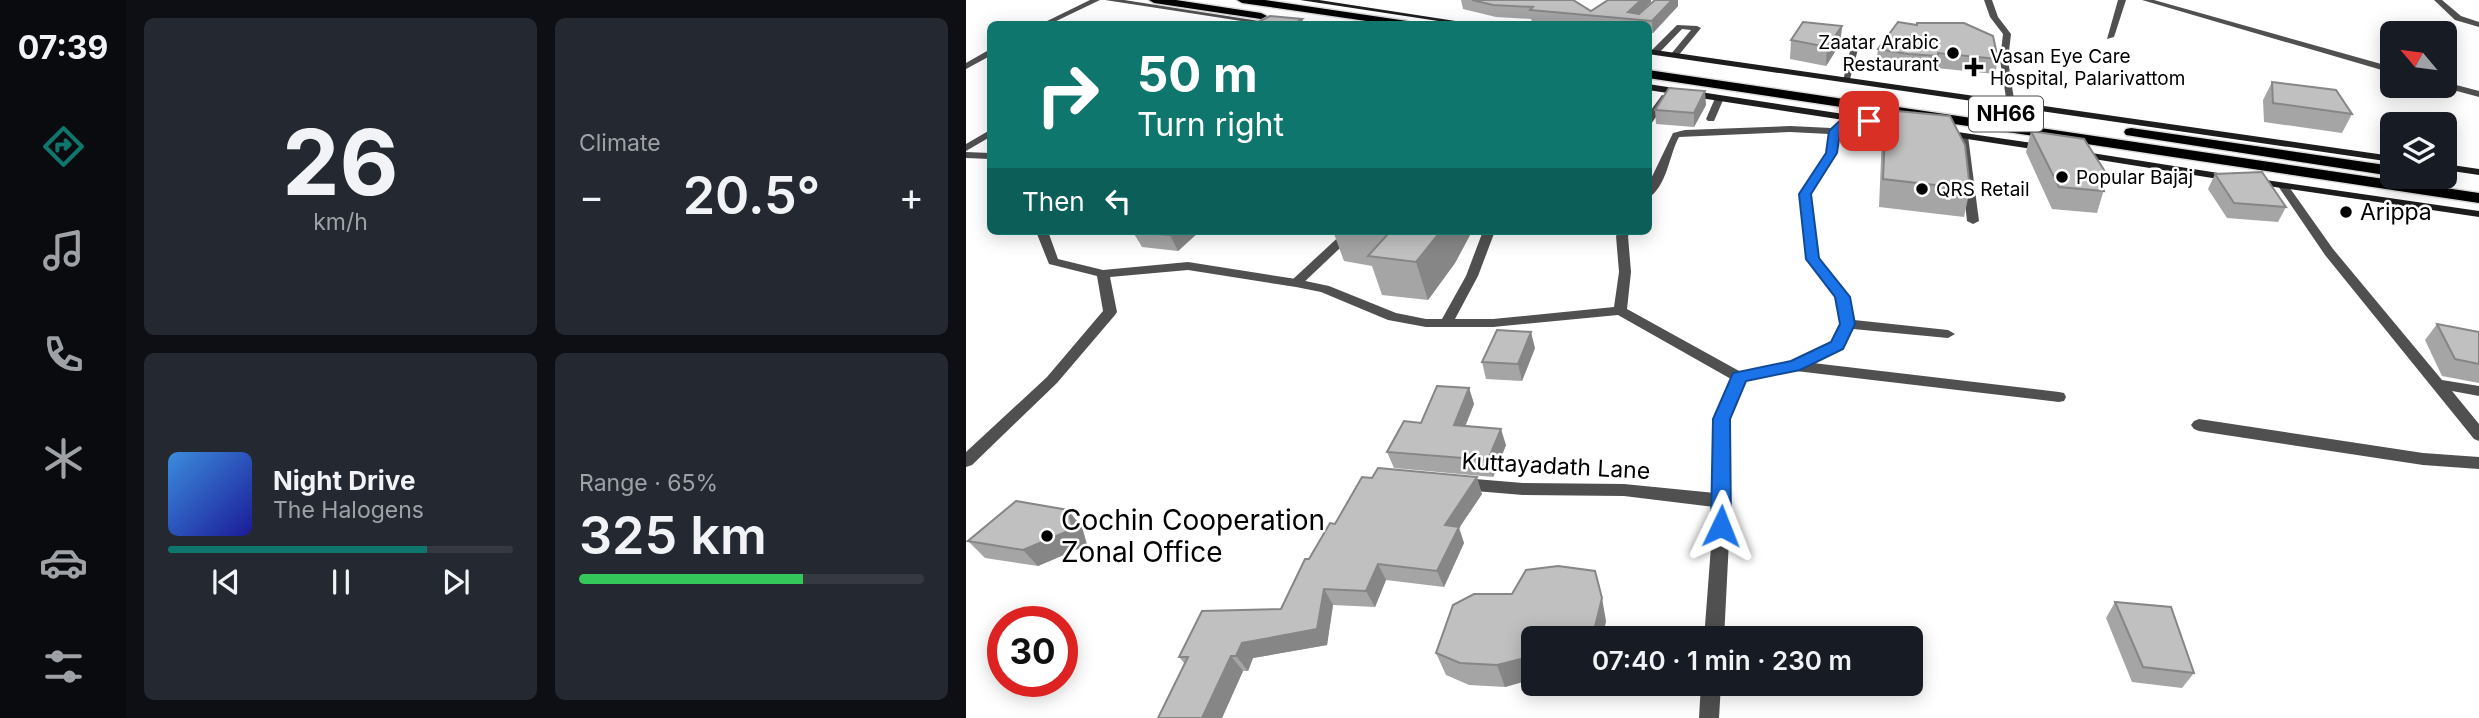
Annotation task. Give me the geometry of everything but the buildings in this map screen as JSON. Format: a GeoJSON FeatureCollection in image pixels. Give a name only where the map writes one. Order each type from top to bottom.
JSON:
{"type":"FeatureCollection","features":[{"type":"Feature","properties":{"kind":"highway"},"geometry":{"type":"LineString","coordinates":[[1154,0],[1291,20]]}},
{"type":"Feature","properties":{"kind":"highway"},"geometry":{"type":"LineString","coordinates":[[1250,0],[1387,21]]}},
{"type":"Feature","properties":{"kind":"highway","name":"NH66"},"geometry":{"type":"LineString","coordinates":[[1652,55],[2360,160],[2380,167]]}},
{"type":"Feature","properties":{"kind":"highway","name":"NH66"},"geometry":{"type":"LineString","coordinates":[[1652,75],[1705,89],[2479,198]]}},
{"type":"Feature","properties":{"kind":"highway"},"geometry":{"type":"LineString","coordinates":[[2457,182],[2479,185]]}},
{"type":"Feature","properties":{"kind":"street"},"geometry":{"type":"LineString","coordinates":[[1051,21],[1096,0]]}},
{"type":"Feature","properties":{"kind":"street"},"geometry":{"type":"LineString","coordinates":[[1109,0],[1253,21]]}},
{"type":"Feature","properties":{"kind":"street"},"geometry":{"type":"LineString","coordinates":[[1304,0],[1450,21]]}},
{"type":"Feature","properties":{"kind":"street"},"geometry":{"type":"LineString","coordinates":[[1988,0],[1994,17],[2007,34],[2004,60],[2012,104]]}},
{"type":"Feature","properties":{"kind":"street"},"geometry":{"type":"LineString","coordinates":[[2110,37],[2122,0]]}},
{"type":"Feature","properties":{"kind":"street"},"geometry":{"type":"LineString","coordinates":[[2146,0],[2380,67]]}},
{"type":"Feature","properties":{"kind":"street"},"geometry":{"type":"LineString","coordinates":[[2438,0],[2458,18],[2479,25]]}},
{"type":"Feature","properties":{"kind":"street"},"geometry":{"type":"LineString","coordinates":[[1652,54],[1679,27],[1697,28],[1675,54]]}},
{"type":"Feature","properties":{"kind":"street"},"geometry":{"type":"LineString","coordinates":[[1846,79],[1857,38]]}},
{"type":"Feature","properties":{"kind":"street"},"geometry":{"type":"LineString","coordinates":[[1652,55],[1675,54],[2012,104],[2360,160],[2380,159]]}},
{"type":"Feature","properties":{"kind":"street"},"geometry":{"type":"LineString","coordinates":[[966,66],[987,55]]}},
{"type":"Feature","properties":{"kind":"street"},"geometry":{"type":"LineString","coordinates":[[1652,88],[1705,89],[1719,98],[1910,127]]}},
{"type":"Feature","properties":{"kind":"street"},"geometry":{"type":"LineString","coordinates":[[2457,88],[2479,94]]}},
{"type":"Feature","properties":{"kind":"street"},"geometry":{"type":"LineString","coordinates":[[1652,116],[1669,90]]}},
{"type":"Feature","properties":{"kind":"street"},"geometry":{"type":"LineString","coordinates":[[1711,119],[1719,98]]}},
{"type":"Feature","properties":{"kind":"street"},"geometry":{"type":"LineString","coordinates":[[1043,235],[1053,261],[1103,274],[1188,266],[1325,289],[1393,317],[1426,323],[1493,323],[1620,311],[1739,377],[1795,366],[1838,345],[1848,324],[1842,297],[1812,259],[1805,194],[1831,153],[1835,131],[1847,117]]}},
{"type":"Feature","properties":{"kind":"street"},"geometry":{"type":"LineString","coordinates":[[1652,188],[1676,135],[1790,129],[1835,131]]}},
{"type":"Feature","properties":{"kind":"street"},"geometry":{"type":"LineString","coordinates":[[1935,131],[2057,150]]}},
{"type":"Feature","properties":{"kind":"street"},"geometry":{"type":"LineString","coordinates":[[966,148],[987,135]]}},
{"type":"Feature","properties":{"kind":"street"},"geometry":{"type":"LineString","coordinates":[[1964,136],[1973,221]]}},
{"type":"Feature","properties":{"kind":"street"},"geometry":{"type":"LineString","coordinates":[[2070,152],[2479,214]]}},
{"type":"Feature","properties":{"kind":"street"},"geometry":{"type":"LineString","coordinates":[[966,155],[987,156]]}},
{"type":"Feature","properties":{"kind":"street"},"geometry":{"type":"LineString","coordinates":[[2457,169],[2479,172]]}},
{"type":"Feature","properties":{"kind":"street"},"geometry":{"type":"LineString","coordinates":[[2352,180],[2372,199]]}},
{"type":"Feature","properties":{"kind":"street"},"geometry":{"type":"LineString","coordinates":[[2283,186],[2329,251],[2479,435]]}},
{"type":"Feature","properties":{"kind":"street"},"geometry":{"type":"LineString","coordinates":[[1296,283],[1348,235]]}},
{"type":"Feature","properties":{"kind":"street"},"geometry":{"type":"LineString","coordinates":[[1447,321],[1472,276],[1487,235]]}},
{"type":"Feature","properties":{"kind":"street"},"geometry":{"type":"LineString","coordinates":[[1620,311],[1625,272],[1623,235]]}},
{"type":"Feature","properties":{"kind":"street"},"geometry":{"type":"LineString","coordinates":[[966,461],[1052,380],[1110,312],[1103,274]]}},
{"type":"Feature","properties":{"kind":"street"},"geometry":{"type":"LineString","coordinates":[[1848,324],[1948,334]]}},
{"type":"Feature","properties":{"kind":"street"},"geometry":{"type":"LineString","coordinates":[[1795,366],[2059,397]]}},
{"type":"Feature","properties":{"kind":"street"},"geometry":{"type":"LineString","coordinates":[[1715,626],[1723,501],[1721,419],[1739,377]]}},
{"type":"Feature","properties":{"kind":"street"},"geometry":{"type":"LineString","coordinates":[[2437,384],[2479,391]]}},
{"type":"Feature","properties":{"kind":"street"},"geometry":{"type":"LineString","coordinates":[[2199,425],[2423,459],[2479,463]]}},
{"type":"Feature","properties":{"kind":"street","name":"Kuttayadath Lane"},"geometry":{"type":"LineString","coordinates":[[1444,482],[1523,489],[1624,490],[1723,501]]}},
{"type":"Feature","properties":{"kind":"street"},"geometry":{"type":"LineString","coordinates":[[1709,718],[1710,696]]}},
{"type":"Feature","properties":{"kind":"place","name":"Zaatar Arabic Restaurant"},"geometry":{"type":"Point","coordinates":[1953,53]}},
{"type":"Feature","properties":{"kind":"place","name":"Vasan Eye Care Hospital, Palarivattom"},"geometry":{"type":"Point","coordinates":[1974,67]}},
{"type":"Feature","properties":{"kind":"place","name":"Popular Bajaj"},"geometry":{"type":"Point","coordinates":[2062,177]}},
{"type":"Feature","properties":{"kind":"place","name":"QRS Retail"},"geometry":{"type":"Point","coordinates":[1922,189]}},
{"type":"Feature","properties":{"kind":"place","name":"Arippa"},"geometry":{"type":"Point","coordinates":[2346,212]}},
{"type":"Feature","properties":{"kind":"place","name":"Cochin Cooperation Zonal Office"},"geometry":{"type":"Point","coordinates":[1047,536]}},
{"type":"Feature","properties":{"kind":"route"},"geometry":{"type":"LineString","coordinates":[[1721,526],[1721,419],[1739,377],[1795,366],[1838,345],[1848,324],[1842,297],[1812,259],[1805,194],[1831,153],[1835,131],[1847,117],[1869,121]]}}]}
